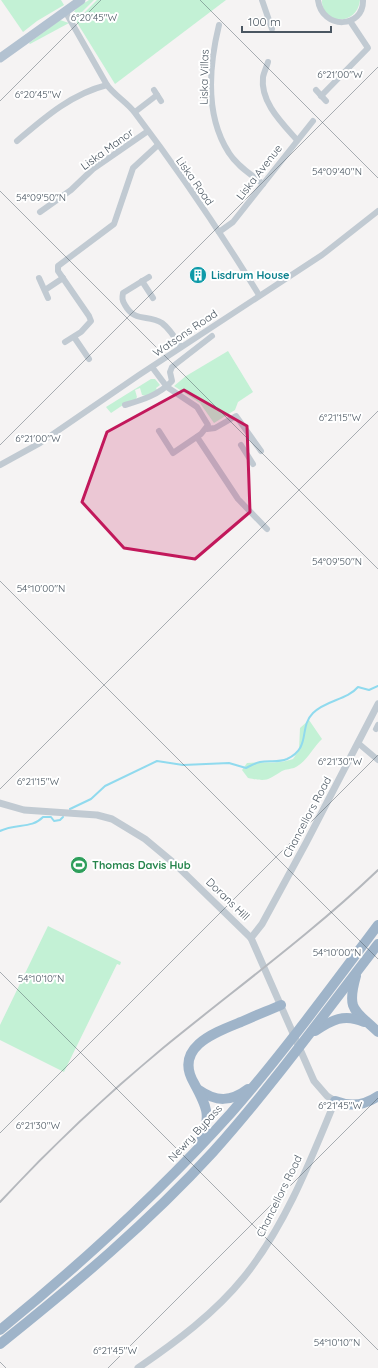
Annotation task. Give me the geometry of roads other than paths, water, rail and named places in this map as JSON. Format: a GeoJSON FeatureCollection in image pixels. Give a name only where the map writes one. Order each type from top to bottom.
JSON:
{"type":"FeatureCollection","features":[{"type":"Feature","properties":{"kind":"highway","name":"Newry Bypass"},"geometry":{"type":"LineString","coordinates":[[0,1330],[79,1264],[130,1217],[196,1150],[257,1081],[300,1029],[378,925]]}},
{"type":"Feature","properties":{"kind":"highway"},"geometry":{"type":"LineString","coordinates":[[0,1344],[116,1248],[212,1153],[256,1103],[378,944]]}},
{"type":"Feature","properties":{"kind":"highway"},"geometry":{"type":"LineString","coordinates":[[358,970],[352,989],[352,1002],[358,1015],[378,1032]]}},
{"type":"Feature","properties":{"kind":"highway"},"geometry":{"type":"LineString","coordinates":[[196,1150],[206,1127],[208,1113],[190,1074],[189,1060],[195,1047],[210,1035],[281,1005]]}},
{"type":"Feature","properties":{"kind":"highway"},"geometry":{"type":"LineString","coordinates":[[307,1037],[336,1018],[355,1018],[366,1023]]}},
{"type":"Feature","properties":{"kind":"highway"},"geometry":{"type":"LineString","coordinates":[[197,1088],[213,1098],[222,1100],[236,1096],[257,1081]]}},
{"type":"Feature","properties":{"kind":"highway"},"geometry":{"type":"LineString","coordinates":[[335,1102],[342,1104],[361,1104],[378,1096]]}},
{"type":"Feature","properties":{"kind":"main road"},"geometry":{"type":"LineString","coordinates":[[0,58],[81,0]]}},
{"type":"Feature","properties":{"kind":"street"},"geometry":{"type":"LineString","coordinates":[[262,0],[272,29]]}},
{"type":"Feature","properties":{"kind":"street"},"geometry":{"type":"LineString","coordinates":[[318,0],[320,10],[325,17],[334,22],[350,21],[358,15],[362,8],[363,0]]}},
{"type":"Feature","properties":{"kind":"street","name":"Liska Road"},"geometry":{"type":"LineString","coordinates":[[65,11],[111,92],[135,112],[218,232],[259,295]]}},
{"type":"Feature","properties":{"kind":"street"},"geometry":{"type":"LineString","coordinates":[[321,96],[368,48],[350,21]]}},
{"type":"Feature","properties":{"kind":"street","name":"Liska Villas"},"geometry":{"type":"LineString","coordinates":[[219,25],[213,55],[214,114],[221,138],[229,154],[235,161],[263,184]]}},
{"type":"Feature","properties":{"kind":"street"},"geometry":{"type":"LineString","coordinates":[[268,62],[263,78],[266,97],[271,108],[297,140]]}},
{"type":"Feature","properties":{"kind":"street"},"geometry":{"type":"LineString","coordinates":[[17,141],[51,112],[81,94],[107,85]]}},
{"type":"Feature","properties":{"kind":"street"},"geometry":{"type":"LineString","coordinates":[[316,90],[326,101]]}},
{"type":"Feature","properties":{"kind":"street"},"geometry":{"type":"LineString","coordinates":[[135,112],[157,95]]}},
{"type":"Feature","properties":{"kind":"street","name":"Liska Avenue"},"geometry":{"type":"LineString","coordinates":[[218,232],[233,222],[297,140],[313,122]]}},
{"type":"Feature","properties":{"kind":"street","name":"Liska Manor"},"geometry":{"type":"LineString","coordinates":[[40,212],[71,190],[93,169],[148,131]]}},
{"type":"Feature","properties":{"kind":"street"},"geometry":{"type":"LineString","coordinates":[[65,342],[81,332],[91,321],[90,316],[58,272],[58,266],[114,224],[133,168],[158,145]]}},
{"type":"Feature","properties":{"kind":"street","name":"Watsons Road"},"geometry":{"type":"LineString","coordinates":[[0,465],[40,443],[259,295],[322,255],[378,211]]}},
{"type":"Feature","properties":{"kind":"street"},"geometry":{"type":"LineString","coordinates":[[149,277],[124,293],[122,300],[127,309],[136,317],[160,322],[170,331],[181,347]]}},
{"type":"Feature","properties":{"kind":"street"},"geometry":{"type":"LineString","coordinates":[[39,278],[48,298]]}},
{"type":"Feature","properties":{"kind":"street"},"geometry":{"type":"LineString","coordinates":[[45,290],[63,278]]}},
{"type":"Feature","properties":{"kind":"street"},"geometry":{"type":"LineString","coordinates":[[142,281],[153,298]]}},
{"type":"Feature","properties":{"kind":"street"},"geometry":{"type":"LineString","coordinates":[[124,405],[145,399],[167,387],[172,381],[170,372],[172,367],[212,336]]}},
{"type":"Feature","properties":{"kind":"street"},"geometry":{"type":"LineString","coordinates":[[74,337],[89,359]]}},
{"type":"Feature","properties":{"kind":"street"},"geometry":{"type":"LineString","coordinates":[[152,367],[167,387],[197,407],[207,422],[207,429]]}},
{"type":"Feature","properties":{"kind":"street"},"geometry":{"type":"LineString","coordinates":[[168,457],[207,429],[215,428],[236,416],[259,449],[247,454]]}},
{"type":"Feature","properties":{"kind":"street"},"geometry":{"type":"LineString","coordinates":[[159,431],[173,453]]}},
{"type":"Feature","properties":{"kind":"street"},"geometry":{"type":"LineString","coordinates":[[197,437],[238,499],[267,529]]}},
{"type":"Feature","properties":{"kind":"street"},"geometry":{"type":"LineString","coordinates":[[241,445],[253,464]]}},
{"type":"Feature","properties":{"kind":"street","name":"Chancellors Road"},"geometry":{"type":"LineString","coordinates":[[252,938],[262,924],[377,708]]}},
{"type":"Feature","properties":{"kind":"street"},"geometry":{"type":"LineString","coordinates":[[358,743],[378,760]]}},
{"type":"Feature","properties":{"kind":"street","name":"Dorans Hill"},"geometry":{"type":"LineString","coordinates":[[0,803],[24,810],[97,815],[112,819],[145,839],[175,864],[252,938],[314,1081],[324,1093],[335,1102]]}},
{"type":"Feature","properties":{"kind":"street","name":"Chancellors Road"},"geometry":{"type":"LineString","coordinates":[[138,1368],[206,1315],[243,1278],[257,1260],[284,1214],[335,1102]]}},
{"type":"Feature","properties":{"kind":"waterway"},"geometry":{"type":"LineString","coordinates":[[70,809],[91,799],[105,786],[157,761],[183,765],[229,763],[246,768],[260,762],[280,761],[287,759],[300,749],[306,725],[313,713],[324,705],[348,695],[358,687],[369,690],[378,686]]}},
{"type":"Feature","properties":{"kind":"waterway"},"geometry":{"type":"LineString","coordinates":[[0,831],[12,827],[29,825],[39,821],[43,817],[51,817],[54,821],[60,820],[63,817]]}},
{"type":"Feature","properties":{"kind":"railway"},"geometry":{"type":"LineString","coordinates":[[0,1202],[39,1161],[120,1085],[163,1048],[300,939],[378,870]]}},
{"type":"Feature","properties":{"kind":"place","name":"Lisdrum House"},"geometry":{"type":"Point","coordinates":[198,275]}},
{"type":"Feature","properties":{"kind":"place","name":"Thomas Davis Hub"},"geometry":{"type":"Point","coordinates":[79,865]}}]}
